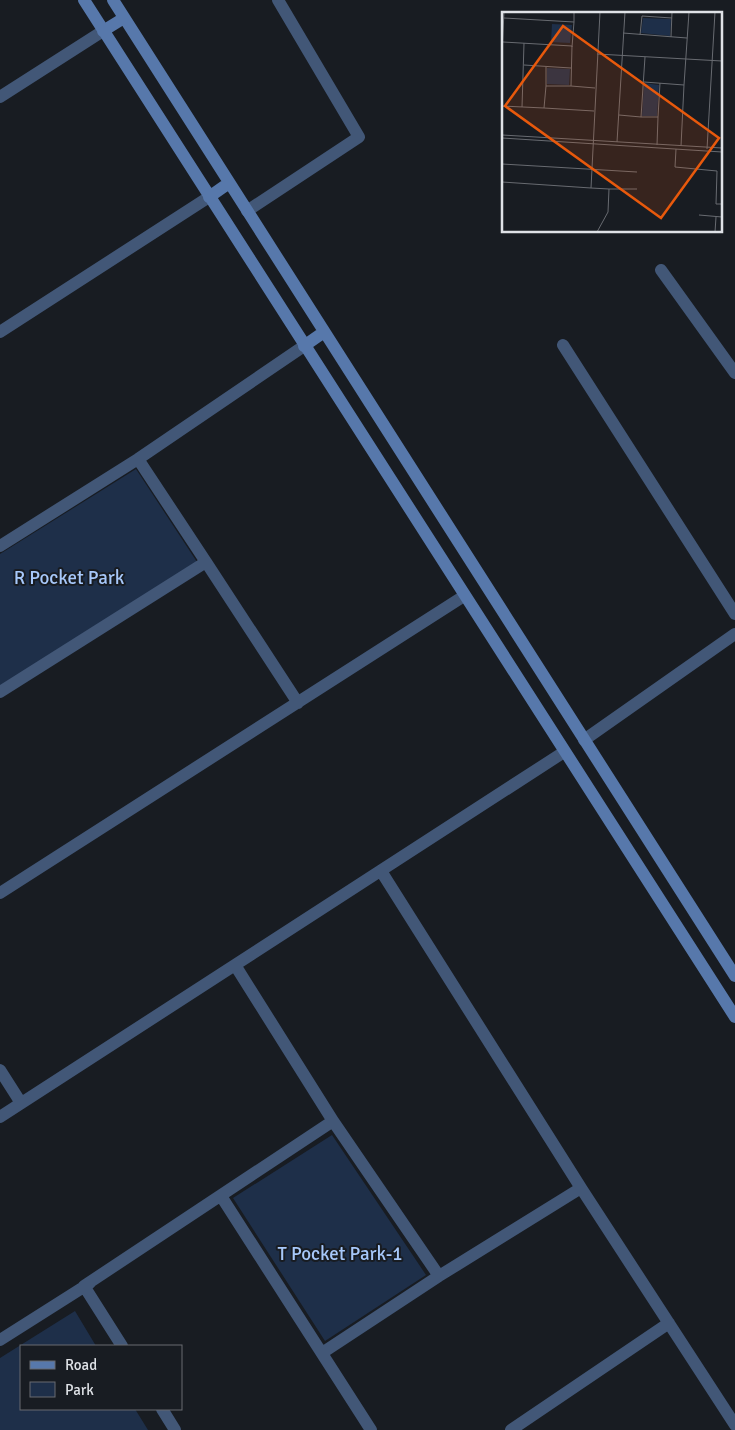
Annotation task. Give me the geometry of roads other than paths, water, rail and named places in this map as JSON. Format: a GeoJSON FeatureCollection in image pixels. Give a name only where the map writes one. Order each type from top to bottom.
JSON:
{"type":"FeatureCollection","features":[{"type":"Feature","properties":{"kind":"street"},"geometry":{"type":"LineString","coordinates":[[84,0],[735,1017]]}},
{"type":"Feature","properties":{"kind":"street"},"geometry":{"type":"LineString","coordinates":[[113,0],[735,976]]}},
{"type":"Feature","properties":{"kind":"street"},"geometry":{"type":"LineString","coordinates":[[247,211],[359,137],[278,0]]}},
{"type":"Feature","properties":{"kind":"street"},"geometry":{"type":"LineString","coordinates":[[0,97],[124,18]]}},
{"type":"Feature","properties":{"kind":"street"},"geometry":{"type":"LineString","coordinates":[[0,332],[209,197],[229,182]]}},
{"type":"Feature","properties":{"kind":"street"},"geometry":{"type":"LineString","coordinates":[[660,270],[735,373]]}},
{"type":"Feature","properties":{"kind":"street"},"geometry":{"type":"LineString","coordinates":[[0,546],[138,459],[324,332]]}},
{"type":"Feature","properties":{"kind":"street"},"geometry":{"type":"LineString","coordinates":[[562,345],[735,614]]}},
{"type":"Feature","properties":{"kind":"street"},"geometry":{"type":"LineString","coordinates":[[138,459],[298,703]]}},
{"type":"Feature","properties":{"kind":"street"},"geometry":{"type":"LineString","coordinates":[[0,692],[206,562]]}},
{"type":"Feature","properties":{"kind":"street"},"geometry":{"type":"LineString","coordinates":[[0,893],[484,584]]}},
{"type":"Feature","properties":{"kind":"street"},"geometry":{"type":"LineString","coordinates":[[0,1117],[584,740],[735,634]]}},
{"type":"Feature","properties":{"kind":"street"},"geometry":{"type":"LineString","coordinates":[[381,871],[581,1188],[735,1425]]}},
{"type":"Feature","properties":{"kind":"street"},"geometry":{"type":"LineString","coordinates":[[235,965],[333,1121],[439,1276]]}},
{"type":"Feature","properties":{"kind":"street"},"geometry":{"type":"LineString","coordinates":[[0,1070],[21,1104]]}},
{"type":"Feature","properties":{"kind":"street"},"geometry":{"type":"LineString","coordinates":[[0,1340],[90,1283],[333,1121]]}},
{"type":"Feature","properties":{"kind":"street"},"geometry":{"type":"LineString","coordinates":[[322,1353],[439,1276],[581,1188]]}},
{"type":"Feature","properties":{"kind":"street"},"geometry":{"type":"LineString","coordinates":[[221,1196],[371,1430]]}},
{"type":"Feature","properties":{"kind":"street"},"geometry":{"type":"LineString","coordinates":[[90,1283],[84,1286],[121,1345]]}},
{"type":"Feature","properties":{"kind":"street"},"geometry":{"type":"LineString","coordinates":[[511,1430],[669,1323]]}},
{"type":"Feature","properties":{"kind":"street"},"geometry":{"type":"LineString","coordinates":[[163,1410],[175,1430]]}},
{"type":"Feature","properties":{"kind":"park label","name":"R Pocket Park"},"geometry":{"type":"Point","coordinates":[69,577]}},
{"type":"Feature","properties":{"kind":"park label","name":"T Pocket Park-1"},"geometry":{"type":"Point","coordinates":[340,1253]}}]}
